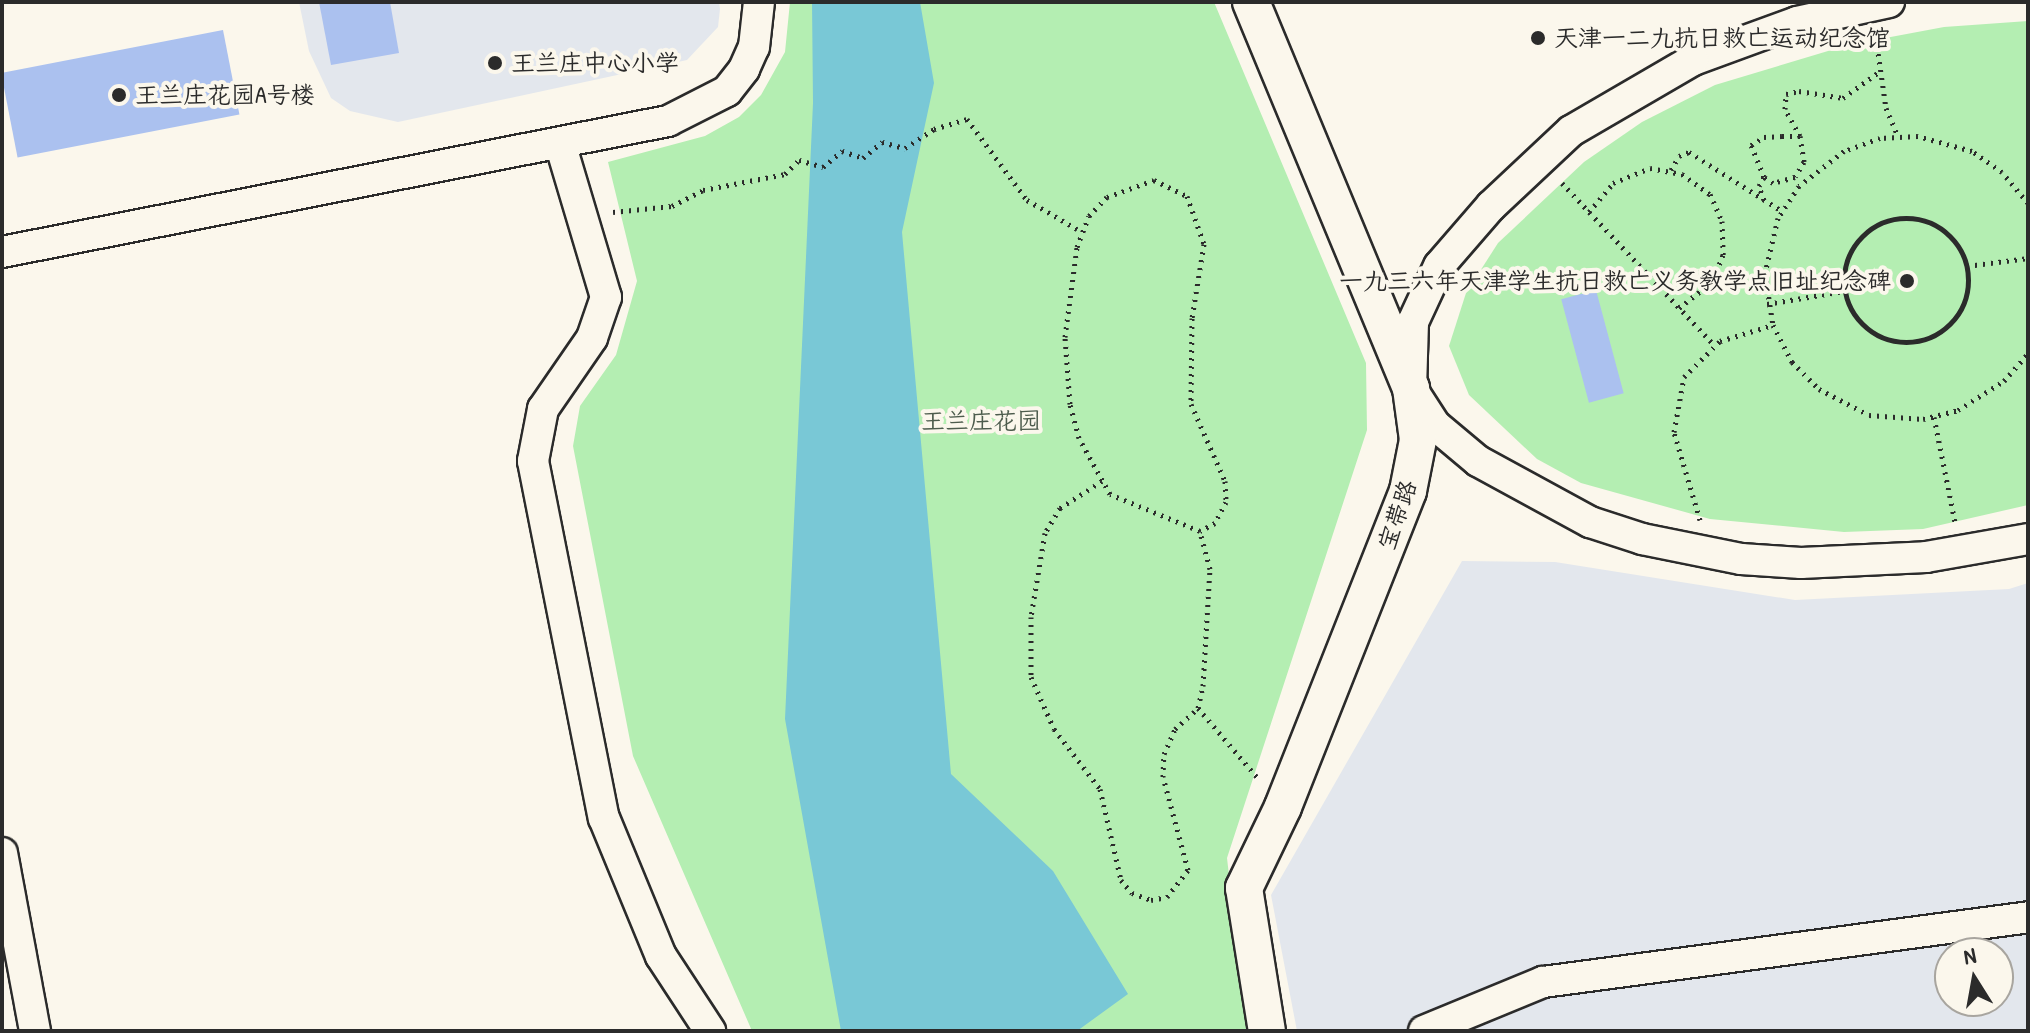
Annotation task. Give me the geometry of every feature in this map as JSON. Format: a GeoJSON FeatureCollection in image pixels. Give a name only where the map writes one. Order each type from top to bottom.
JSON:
{"type":"FeatureCollection","features":[{"type":"Feature","properties":{"kind":"street"},"geometry":{"type":"LineString","coordinates":[[2,252],[668,121],[727,91],[754,47],[759,2]]}},
{"type":"Feature","properties":{"kind":"street","name":"宝带路"},"geometry":{"type":"LineString","coordinates":[[1251,2],[1411,388],[1418,440],[1408,491],[1283,807],[1244,888],[1267,1031]]}},
{"type":"Feature","properties":{"kind":"street"},"geometry":{"type":"LineString","coordinates":[[1877,3],[1797,22],[1693,60],[1608,105],[1539,159],[1455,247],[1422,295],[1413,322],[1411,388],[1435,425],[1512,482],[1590,522],[1702,553],[1801,563],[1961,553],[2028,539]]}},
{"type":"Feature","properties":{"kind":"street"},"geometry":{"type":"LineString","coordinates":[[560,143],[606,297],[603,315],[543,409],[533,461],[604,818],[661,956],[710,1031]]}},
{"type":"Feature","properties":{"kind":"street"},"geometry":{"type":"LineString","coordinates":[[2,853],[35,1031]]}},
{"type":"Feature","properties":{"kind":"street"},"geometry":{"type":"LineString","coordinates":[[1424,1031],[1543,982],[2028,917]]}},
{"type":"Feature","properties":{"kind":"path"},"geometry":{"type":"LineString","coordinates":[[1877,3],[1880,71],[1886,108],[1898,136]]}},
{"type":"Feature","properties":{"kind":"path"},"geometry":{"type":"LineString","coordinates":[[1800,136],[1764,137],[1751,145],[1764,177],[1773,183],[1795,177],[1804,162],[1800,136],[1785,109],[1786,94],[1799,91],[1843,98],[1880,71]]}},
{"type":"Feature","properties":{"kind":"path"},"geometry":{"type":"LineString","coordinates":[[584,216],[672,206],[703,190],[772,178],[799,160],[823,167],[842,151],[863,158],[882,142],[905,148],[934,129],[967,119],[1027,200],[1077,229]]}},
{"type":"Feature","properties":{"kind":"path"},"geometry":{"type":"LineString","coordinates":[[2028,203],[2002,172],[1972,151],[1936,139],[1898,136],[1861,144],[1827,160],[1799,186],[1782,211],[1767,254],[1767,304],[1773,325],[1792,362],[1834,400],[1887,418],[1934,417],[1990,393],[2028,353]]}},
{"type":"Feature","properties":{"kind":"path"},"geometry":{"type":"LineString","coordinates":[[1671,170],[1679,156],[1689,152],[1782,211]]}},
{"type":"Feature","properties":{"kind":"path"},"geometry":{"type":"LineString","coordinates":[[1539,159],[1714,345]]}},
{"type":"Feature","properties":{"kind":"path"},"geometry":{"type":"LineString","coordinates":[[1589,212],[1623,176],[1650,168],[1671,170],[1710,194],[1725,238],[1712,282],[1679,308]]}},
{"type":"Feature","properties":{"kind":"path"},"geometry":{"type":"LineString","coordinates":[[1764,177],[1759,186],[1764,200]]}},
{"type":"Feature","properties":{"kind":"path"},"geometry":{"type":"LineString","coordinates":[[1154,180],[1187,196],[1204,244],[1192,318],[1190,391],[1199,430],[1225,481],[1226,502],[1215,523],[1200,531],[1110,494],[1079,438],[1070,404],[1065,337],[1070,273],[1089,216],[1107,197],[1154,180]]}},
{"type":"Feature","properties":{"kind":"path"},"geometry":{"type":"LineString","coordinates":[[1899,218],[1940,227],[1956,242],[1967,266],[1967,293],[1958,315],[1939,333],[1915,342],[1889,340],[1866,328],[1849,308],[1844,291],[1844,269],[1854,245],[1869,230],[1899,218]]}},
{"type":"Feature","properties":{"kind":"path"},"geometry":{"type":"LineString","coordinates":[[1967,266],[2028,258]]}},
{"type":"Feature","properties":{"kind":"path"},"geometry":{"type":"LineString","coordinates":[[1767,304],[1844,291]]}},
{"type":"Feature","properties":{"kind":"path"},"geometry":{"type":"LineString","coordinates":[[1702,553],[1702,525],[1674,432],[1684,377],[1714,345],[1735,334],[1773,325]]}},
{"type":"Feature","properties":{"kind":"path"},"geometry":{"type":"LineString","coordinates":[[1934,417],[1961,553]]}},
{"type":"Feature","properties":{"kind":"path"},"geometry":{"type":"LineString","coordinates":[[1102,481],[1060,508],[1045,533],[1031,617],[1031,677],[1054,729],[1100,789],[1121,880],[1132,893],[1151,900],[1167,897],[1188,870],[1165,787],[1164,754],[1175,729],[1198,708],[1210,597],[1210,569],[1200,531]]}},
{"type":"Feature","properties":{"kind":"path"},"geometry":{"type":"LineString","coordinates":[[1198,708],[1283,807]]}},
{"type":"Feature","properties":{"kind":"shaded area","name":"王兰庄中心小学"},"geometry":{"type":"Polygon","coordinates":[[[299,2],[719,2],[720,9],[718,27],[687,60],[398,122],[350,111],[331,98],[309,51],[299,2]]]}},
{"type":"Feature","properties":{"kind":"shaded area"},"geometry":{"type":"Polygon","coordinates":[[[1462,561],[1555,562],[1795,600],[2009,589],[2028,583],[2028,1031],[1297,1031],[1271,895],[1462,561]]]}},
{"type":"Feature","properties":{"kind":"green space","name":"王兰庄花园"},"geometry":{"type":"Polygon","coordinates":[[[790,2],[1214,2],[1366,363],[1367,430],[1227,858],[1247,1031],[752,1031],[633,756],[573,446],[580,406],[616,355],[637,281],[608,162],[705,136],[739,117],[761,95],[785,52],[790,2]]]}},
{"type":"Feature","properties":{"kind":"green space"},"geometry":{"type":"Polygon","coordinates":[[[2028,21],[2028,505],[1923,529],[1844,532],[1710,519],[1581,483],[1537,459],[1469,395],[1449,346],[1466,293],[1498,243],[1584,162],[1642,122],[1715,85],[1848,45],[1944,27],[2028,21]]]}},
{"type":"Feature","properties":{"kind":"water"},"geometry":{"type":"Polygon","coordinates":[[[812,2],[920,2],[934,83],[902,232],[951,774],[1053,871],[1128,994],[1077,1031],[841,1031],[785,719],[813,103],[812,2]]]}},
{"type":"Feature","properties":{"kind":"building"},"geometry":{"type":"Polygon","coordinates":[[[319,2],[390,2],[399,53],[331,65],[319,2]]]}},
{"type":"Feature","properties":{"kind":"building","name":"王兰庄花园A号楼"},"geometry":{"type":"Polygon","coordinates":[[[223,30],[239,114],[18,158],[2,73],[223,30]]]}},
{"type":"Feature","properties":{"kind":"building"},"geometry":{"type":"Polygon","coordinates":[[[1596,290],[1624,393],[1589,403],[1561,299],[1596,290]]]}},
{"type":"Feature","properties":{"kind":"place","name":"天津一二九抗日救亡运动纪念馆"},"geometry":{"type":"Point","coordinates":[1538,38]}},
{"type":"Feature","properties":{"kind":"place","name":"王兰庄中心小学"},"geometry":{"type":"Point","coordinates":[495,63]}},
{"type":"Feature","properties":{"kind":"place","name":"王兰庄花园A号楼"},"geometry":{"type":"Point","coordinates":[119,95]}},
{"type":"Feature","properties":{"kind":"place","name":"一九三六年天津学生抗日救亡义务教学点旧址纪念碑"},"geometry":{"type":"Point","coordinates":[1907,281]}}]}
